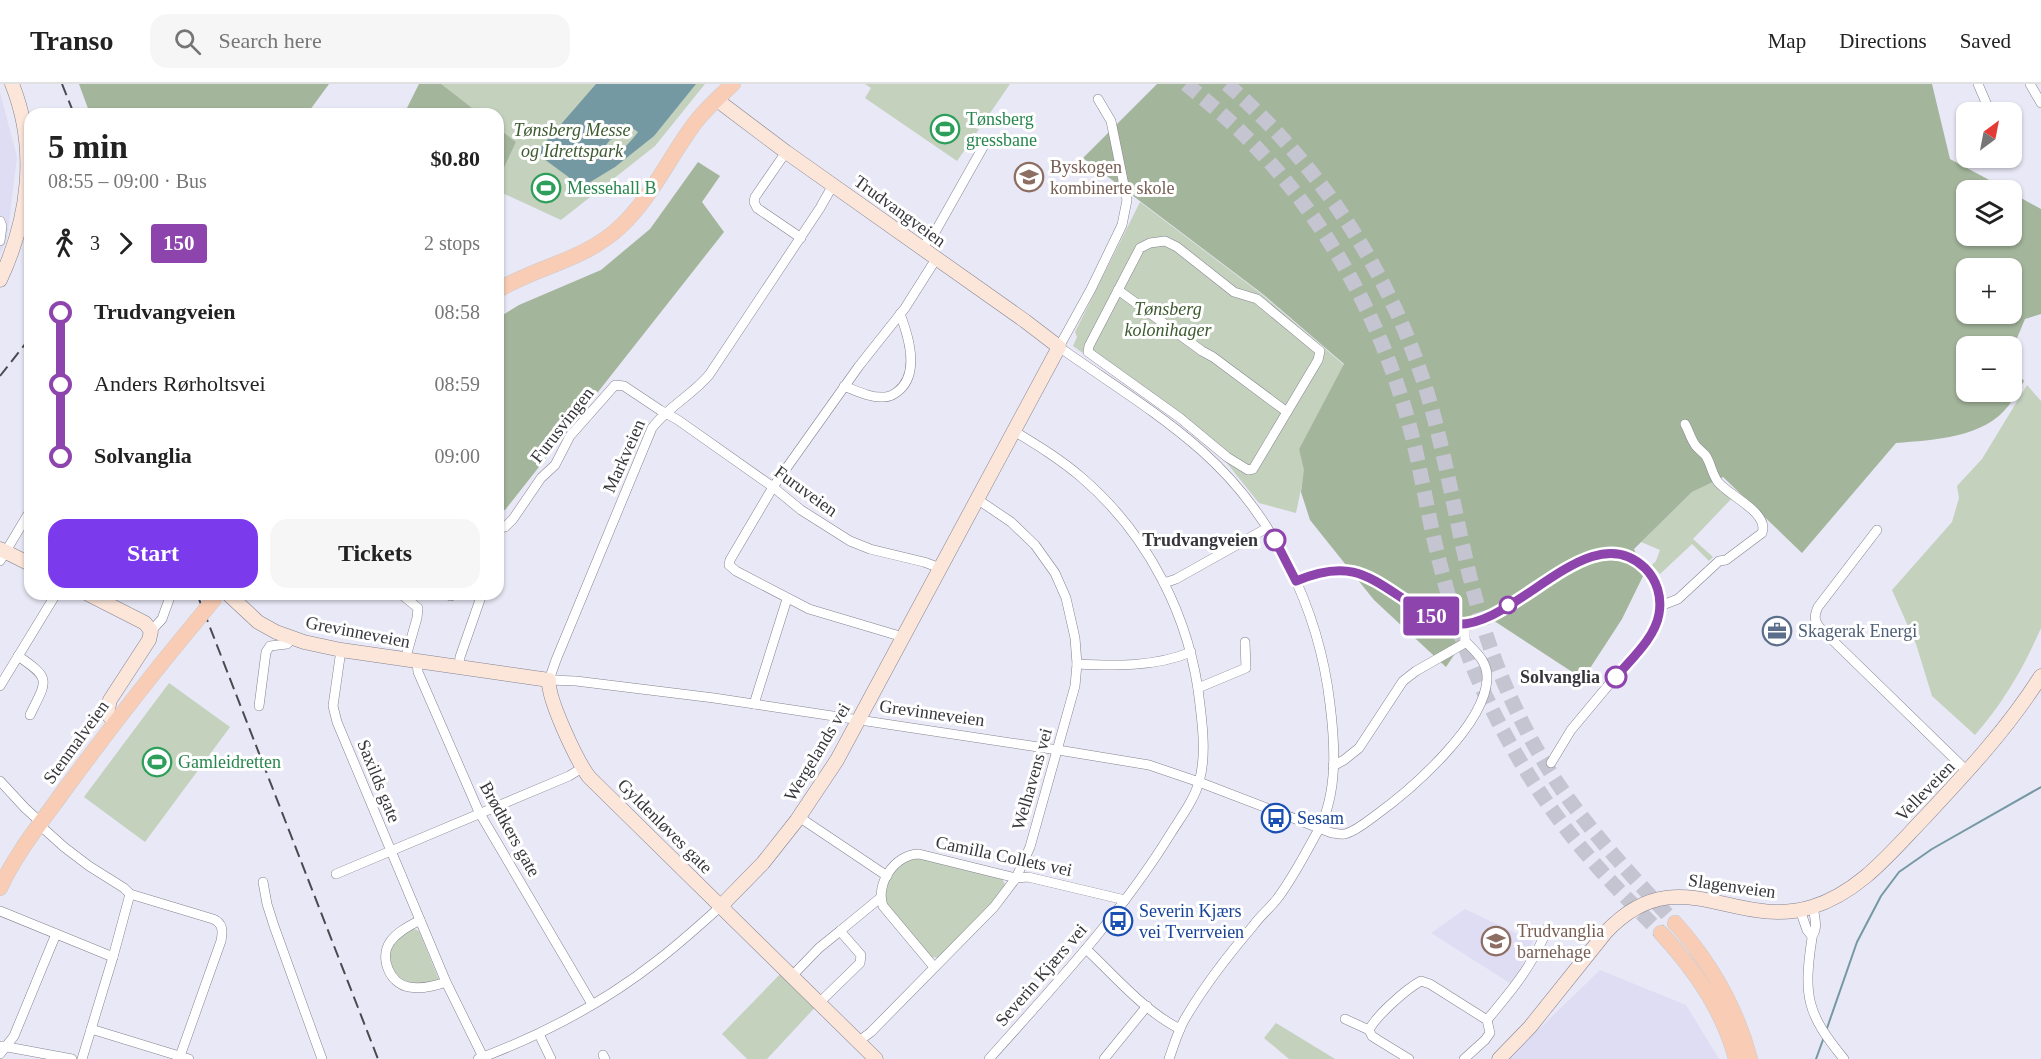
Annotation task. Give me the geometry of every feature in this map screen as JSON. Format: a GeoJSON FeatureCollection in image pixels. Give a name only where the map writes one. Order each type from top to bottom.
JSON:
{"type":"FeatureCollection","features":[{"type":"Feature","properties":{"kind":"main road"},"geometry":{"type":"LineString","coordinates":[[12,84],[24,128]]}},
{"type":"Feature","properties":{"kind":"main road"},"geometry":{"type":"LineString","coordinates":[[504,287],[584,252],[601,243],[620,227],[641,204],[692,126],[733,84]]}},
{"type":"Feature","properties":{"kind":"main road","name":"Trudvangveien"},"geometry":{"type":"LineString","coordinates":[[717,100],[1059,347]]}},
{"type":"Feature","properties":{"kind":"main road"},"geometry":{"type":"LineString","coordinates":[[0,280],[16,240],[24,204]]}},
{"type":"Feature","properties":{"kind":"main road","name":"Wergelands vei"},"geometry":{"type":"LineString","coordinates":[[721,906],[763,863],[799,817],[837,760],[1059,347]]}},
{"type":"Feature","properties":{"kind":"main road"},"geometry":{"type":"LineString","coordinates":[[2,554],[24,562]]}},
{"type":"Feature","properties":{"kind":"main road"},"geometry":{"type":"LineString","coordinates":[[100,600],[145,623],[152,631],[149,640],[107,707],[109,717],[114,722]]}},
{"type":"Feature","properties":{"kind":"main road","name":"Stenmalveien"},"geometry":{"type":"LineString","coordinates":[[0,888],[40,824],[114,722],[216,600]]}},
{"type":"Feature","properties":{"kind":"main road","name":"Grevinneveien"},"geometry":{"type":"LineString","coordinates":[[226,600],[276,632],[341,650],[549,680]]}},
{"type":"Feature","properties":{"kind":"main road","name":"Velleveien"},"geometry":{"type":"LineString","coordinates":[[1807,908],[1845,893],[1869,874],[1968,772],[2013,717],[2041,676]]}},
{"type":"Feature","properties":{"kind":"main road","name":"Gyldenløves gate"},"geometry":{"type":"LineString","coordinates":[[549,680],[549,693],[582,768],[876,1059]]}},
{"type":"Feature","properties":{"kind":"main road","name":"Slagenveien"},"geometry":{"type":"LineString","coordinates":[[1499,1059],[1530,1027],[1606,932],[1617,920],[1638,906],[1654,900],[1679,896],[1767,912],[1807,908]]}},
{"type":"Feature","properties":{"kind":"main road"},"geometry":{"type":"LineString","coordinates":[[1675,923],[1699,951],[1726,994],[1744,1036],[1750,1059]]}},
{"type":"Feature","properties":{"kind":"main road"},"geometry":{"type":"LineString","coordinates":[[1660,933],[1691,967],[1704,986],[1726,1028],[1736,1059]]}},
{"type":"Feature","properties":{"kind":"street"},"geometry":{"type":"LineString","coordinates":[[1978,84],[1986,102]]}},
{"type":"Feature","properties":{"kind":"street"},"geometry":{"type":"LineString","coordinates":[[2030,84],[2041,103]]}},
{"type":"Feature","properties":{"kind":"street"},"geometry":{"type":"LineString","coordinates":[[1059,347],[1091,289],[1122,225],[1127,200],[1111,121],[1098,99]]}},
{"type":"Feature","properties":{"kind":"street"},"geometry":{"type":"LineString","coordinates":[[922,249],[934,234],[987,140]]}},
{"type":"Feature","properties":{"kind":"street"},"geometry":{"type":"LineString","coordinates":[[786,152],[754,197],[754,202],[757,208],[801,238]]}},
{"type":"Feature","properties":{"kind":"street","name":"Markveien"},"geometry":{"type":"LineString","coordinates":[[549,680],[652,428],[666,413],[699,387],[709,375],[801,238],[833,185]]}},
{"type":"Feature","properties":{"kind":"street"},"geometry":{"type":"LineString","coordinates":[[0,221],[2,226],[0,241]]}},
{"type":"Feature","properties":{"kind":"street"},"geometry":{"type":"LineString","coordinates":[[1166,242],[1177,247],[1234,292],[1257,299],[1320,351],[1318,360],[1287,412],[1252,469],[1248,470],[1227,457],[1180,418],[1088,352],[1140,248],[1150,243],[1166,242]]}},
{"type":"Feature","properties":{"kind":"street"},"geometry":{"type":"LineString","coordinates":[[903,637],[832,617],[787,599],[731,569],[729,565],[773,487],[844,386],[900,314],[936,259]]}},
{"type":"Feature","properties":{"kind":"street"},"geometry":{"type":"LineString","coordinates":[[1118,290],[1202,351],[1214,357],[1287,412]]}},
{"type":"Feature","properties":{"kind":"street"},"geometry":{"type":"LineString","coordinates":[[844,386],[868,396],[882,398],[892,396],[902,388],[912,367],[900,314]]}},
{"type":"Feature","properties":{"kind":"street","name":"Trudvangveien"},"geometry":{"type":"LineString","coordinates":[[1059,347],[1134,399],[1204,453],[1242,495],[1282,551],[1296,581],[1320,650],[1329,689],[1333,727],[1333,766],[1328,804],[1319,828],[1280,894],[1231,955],[1186,1017],[1169,1059]]}},
{"type":"Feature","properties":{"kind":"street","name":"Furusvingen"},"geometry":{"type":"LineString","coordinates":[[504,527],[513,519],[541,478],[555,465],[570,436],[615,385],[624,386],[666,413]]}},
{"type":"Feature","properties":{"kind":"street","name":"Furuveien"},"geometry":{"type":"LineString","coordinates":[[666,413],[773,487],[801,510],[850,541],[870,549],[940,568]]}},
{"type":"Feature","properties":{"kind":"street"},"geometry":{"type":"LineString","coordinates":[[1660,606],[1678,599],[1719,561],[1726,560],[1764,530],[1763,523],[1753,510],[1720,485],[1712,473],[1707,457],[1695,445],[1685,424]]}},
{"type":"Feature","properties":{"kind":"street","name":"Severin Kjærs vei"},"geometry":{"type":"LineString","coordinates":[[989,1059],[1086,950],[1160,852],[1193,797],[1199,782],[1203,747],[1198,688],[1191,652],[1171,597],[1143,546],[1098,493],[1060,460],[1014,431]]}},
{"type":"Feature","properties":{"kind":"street","name":"Welhavens vei"},"geometry":{"type":"LineString","coordinates":[[859,1041],[871,1032],[994,907],[1016,878],[1030,847],[1072,700],[1077,664],[1072,622],[1066,597],[1055,573],[1035,545],[1011,522],[976,499]]}},
{"type":"Feature","properties":{"kind":"street"},"geometry":{"type":"LineString","coordinates":[[2,554],[24,520]]}},
{"type":"Feature","properties":{"kind":"street"},"geometry":{"type":"LineString","coordinates":[[1164,583],[1176,579],[1267,528]]}},
{"type":"Feature","properties":{"kind":"street"},"geometry":{"type":"LineString","coordinates":[[1877,530],[1818,607],[1814,614],[1815,622],[1968,772]]}},
{"type":"Feature","properties":{"kind":"street"},"geometry":{"type":"LineString","coordinates":[[1296,581],[1327,570],[1357,572],[1436,620],[1465,624],[1494,614],[1570,567],[1596,554],[1627,556],[1640,564],[1653,579],[1660,597],[1659,617],[1652,633],[1571,730],[1551,763]]}},
{"type":"Feature","properties":{"kind":"street"},"geometry":{"type":"LineString","coordinates":[[754,704],[787,599]]}},
{"type":"Feature","properties":{"kind":"street"},"geometry":{"type":"LineString","coordinates":[[0,686],[52,600]]}},
{"type":"Feature","properties":{"kind":"street"},"geometry":{"type":"LineString","coordinates":[[152,631],[162,619],[169,600]]}},
{"type":"Feature","properties":{"kind":"street"},"geometry":{"type":"LineString","coordinates":[[408,600],[418,608],[411,661]]}},
{"type":"Feature","properties":{"kind":"street"},"geometry":{"type":"LineString","coordinates":[[459,668],[460,657],[480,600]]}},
{"type":"Feature","properties":{"kind":"street"},"geometry":{"type":"LineString","coordinates":[[1333,766],[1359,748],[1403,681],[1465,643],[1465,624]]}},
{"type":"Feature","properties":{"kind":"street","name":"Grevinneveien"},"geometry":{"type":"LineString","coordinates":[[549,680],[633,687],[754,704],[1149,765],[1332,833],[1346,834],[1402,796],[1441,758],[1473,717],[1486,691],[1488,678],[1486,666],[1480,656],[1465,641],[1465,624]]}},
{"type":"Feature","properties":{"kind":"street"},"geometry":{"type":"LineString","coordinates":[[260,706],[266,652],[270,646],[287,644],[293,638]]}},
{"type":"Feature","properties":{"kind":"street"},"geometry":{"type":"LineString","coordinates":[[1198,688],[1246,668],[1245,642]]}},
{"type":"Feature","properties":{"kind":"street","name":"Saxilds gate"},"geometry":{"type":"LineString","coordinates":[[341,650],[334,711],[446,982],[481,1058]]}},
{"type":"Feature","properties":{"kind":"street"},"geometry":{"type":"LineString","coordinates":[[1077,664],[1140,663],[1191,652]]}},
{"type":"Feature","properties":{"kind":"street"},"geometry":{"type":"LineString","coordinates":[[18,656],[41,672],[44,681],[44,687],[30,715]]}},
{"type":"Feature","properties":{"kind":"street","name":"Brødtkers gate"},"geometry":{"type":"LineString","coordinates":[[411,661],[418,672],[479,812],[592,1004]]}},
{"type":"Feature","properties":{"kind":"street"},"geometry":{"type":"LineString","coordinates":[[336,874],[569,776],[582,768]]}},
{"type":"Feature","properties":{"kind":"street"},"geometry":{"type":"LineString","coordinates":[[0,781],[64,847],[130,894],[213,918],[222,927],[221,941],[183,1058],[92,1029]]}},
{"type":"Feature","properties":{"kind":"street"},"geometry":{"type":"LineString","coordinates":[[799,817],[887,876],[882,884],[880,898],[883,906],[934,967]]}},
{"type":"Feature","properties":{"kind":"street","name":"Camilla Collets vei"},"geometry":{"type":"LineString","coordinates":[[887,876],[898,862],[913,854],[1016,878],[1028,877],[1125,900]]}},
{"type":"Feature","properties":{"kind":"street"},"geometry":{"type":"LineString","coordinates":[[263,882],[274,926],[322,1059]]}},
{"type":"Feature","properties":{"kind":"street"},"geometry":{"type":"LineString","coordinates":[[82,1059],[130,894]]}},
{"type":"Feature","properties":{"kind":"street"},"geometry":{"type":"LineString","coordinates":[[792,976],[819,948],[880,898]]}},
{"type":"Feature","properties":{"kind":"street","name":"Wergelands vei"},"geometry":{"type":"LineString","coordinates":[[481,1058],[539,1034],[592,1004],[659,960],[721,906]]}},
{"type":"Feature","properties":{"kind":"street"},"geometry":{"type":"LineString","coordinates":[[1807,908],[1807,930],[1812,936],[1808,995],[1813,1015],[1822,1031],[1844,1059]]}},
{"type":"Feature","properties":{"kind":"street"},"geometry":{"type":"LineString","coordinates":[[0,911],[113,957]]}},
{"type":"Feature","properties":{"kind":"street"},"geometry":{"type":"LineString","coordinates":[[420,920],[404,929],[389,943],[385,957],[387,968],[395,980],[409,987],[439,985],[446,982]]}},
{"type":"Feature","properties":{"kind":"street"},"geometry":{"type":"LineString","coordinates":[[1487,1020],[1505,1000],[1522,975],[1548,927]]}},
{"type":"Feature","properties":{"kind":"street"},"geometry":{"type":"LineString","coordinates":[[819,1002],[860,963],[861,955],[840,931]]}},
{"type":"Feature","properties":{"kind":"street"},"geometry":{"type":"LineString","coordinates":[[2,1049],[14,1036],[56,934]]}},
{"type":"Feature","properties":{"kind":"street"},"geometry":{"type":"LineString","coordinates":[[1086,950],[1147,1006],[1180,1029]]}},
{"type":"Feature","properties":{"kind":"street"},"geometry":{"type":"LineString","coordinates":[[1369,1030],[1372,1024],[1393,1004],[1421,981],[1430,984],[1487,1020],[1490,1033],[1464,1059]]}},
{"type":"Feature","properties":{"kind":"street"},"geometry":{"type":"LineString","coordinates":[[1104,1059],[1147,1006]]}},
{"type":"Feature","properties":{"kind":"street"},"geometry":{"type":"LineString","coordinates":[[1345,1019],[1369,1030],[1372,1036],[1409,1059]]}},
{"type":"Feature","properties":{"kind":"street"},"geometry":{"type":"LineString","coordinates":[[539,1034],[551,1059]]}},
{"type":"Feature","properties":{"kind":"street"},"geometry":{"type":"LineString","coordinates":[[2,1049],[72,1059]]}},
{"type":"Feature","properties":{"kind":"shaded area"},"geometry":{"type":"Polygon","coordinates":[[[596,84],[696,84],[654,136],[615,167],[582,187],[536,153],[596,84]],[[625,123],[620,128],[618,137],[610,140],[606,149],[611,156],[615,154],[626,146],[638,132],[625,123]]]}},
{"type":"Feature","properties":{"kind":"shaded area"},"geometry":{"type":"Polygon","coordinates":[[[0,92],[17,157],[7,239],[0,254],[0,92]]]}},
{"type":"Feature","properties":{"kind":"shaded area"},"geometry":{"type":"Polygon","coordinates":[[[1465,909],[1533,941],[1513,985],[1431,933],[1465,909]]]}},
{"type":"Feature","properties":{"kind":"shaded area"},"geometry":{"type":"Polygon","coordinates":[[[1600,970],[1686,1005],[1719,1059],[1508,1059],[1600,970]]]}},
{"type":"Feature","properties":{"kind":"green space"},"geometry":{"type":"Polygon","coordinates":[[[79,84],[329,84],[311,108],[88,108],[79,84]]]}},
{"type":"Feature","properties":{"kind":"green space","name":"Tønsberg Messe og Idrettspark"},"geometry":{"type":"Polygon","coordinates":[[[419,84],[705,84],[655,146],[561,220],[504,194],[504,168],[516,142],[504,133],[504,108],[472,108],[459,98],[425,108],[408,108],[419,84]]]}},
{"type":"Feature","properties":{"kind":"green space"},"geometry":{"type":"Polygon","coordinates":[[[419,84],[441,84],[472,108],[407,108],[419,84]]]}},
{"type":"Feature","properties":{"kind":"green space","name":"Tønsberg gressbane"},"geometry":{"type":"Polygon","coordinates":[[[865,84],[1010,84],[957,161],[865,98],[871,88],[865,84]]]}},
{"type":"Feature","properties":{"kind":"green space"},"geometry":{"type":"Polygon","coordinates":[[[1157,84],[1932,84],[1950,159],[1956,162],[1956,168],[1967,168],[1989,180],[1956,180],[1956,246],[2022,246],[2022,199],[2041,209],[2041,314],[2025,319],[2018,336],[1956,336],[1956,402],[2011,402],[1999,416],[1972,431],[1957,435],[1896,443],[1802,553],[1723,477],[1692,492],[1634,549],[1644,574],[1622,619],[1583,679],[1482,613],[1446,667],[1374,600],[1310,520],[1301,492],[1304,470],[1299,449],[1344,364],[1264,295],[1083,158],[1157,84]]]}},
{"type":"Feature","properties":{"kind":"green space"},"geometry":{"type":"Polygon","coordinates":[[[504,133],[516,142],[504,168],[504,133]]]}},
{"type":"Feature","properties":{"kind":"green space"},"geometry":{"type":"Polygon","coordinates":[[[698,162],[720,176],[702,202],[724,232],[504,510],[504,314],[519,305],[601,270],[650,229],[698,162]]]}},
{"type":"Feature","properties":{"kind":"green space","name":"Tønsberg kolonihager"},"geometry":{"type":"Polygon","coordinates":[[[1140,202],[1264,296],[1344,365],[1299,449],[1305,470],[1296,513],[1259,503],[1226,462],[1198,436],[1073,346],[1077,337],[1075,332],[1140,202]]]}},
{"type":"Feature","properties":{"kind":"green space"},"geometry":{"type":"Polygon","coordinates":[[[2027,385],[2041,401],[2041,628],[2012,684],[1975,735],[1932,696],[1916,644],[1892,590],[1952,522],[1959,498],[1957,486],[1982,459],[2017,402],[2022,402],[2022,393],[2027,385]]]}},
{"type":"Feature","properties":{"kind":"green space"},"geometry":{"type":"Polygon","coordinates":[[[1712,482],[1733,497],[1693,539],[1713,557],[1709,561],[1692,544],[1660,574],[1652,565],[1660,550],[1641,542],[1692,492],[1712,482]]]}},
{"type":"Feature","properties":{"kind":"green space","name":"Gamleidretten"},"geometry":{"type":"Polygon","coordinates":[[[169,683],[230,727],[145,842],[84,797],[169,683]]]}},
{"type":"Feature","properties":{"kind":"green space"},"geometry":{"type":"Polygon","coordinates":[[[919,858],[1002,878],[1005,885],[995,899],[939,958],[931,957],[887,904],[886,899],[885,893],[889,881],[896,869],[905,861],[919,858]]]}},
{"type":"Feature","properties":{"kind":"green space"},"geometry":{"type":"Polygon","coordinates":[[[414,929],[419,931],[439,980],[419,986],[398,980],[388,959],[397,940],[404,933],[414,929]]]}},
{"type":"Feature","properties":{"kind":"green space"},"geometry":{"type":"Polygon","coordinates":[[[785,969],[820,1002],[767,1059],[747,1059],[722,1034],[785,969]]]}},
{"type":"Feature","properties":{"kind":"green space"},"geometry":{"type":"Polygon","coordinates":[[[1276,1023],[1335,1059],[1289,1059],[1264,1038],[1276,1023]]]}},
{"type":"Feature","properties":{"kind":"waterway"},"geometry":{"type":"LineString","coordinates":[[1826,1031],[1857,942],[1881,896],[1899,872],[1932,849],[2041,787]]}},
{"type":"Feature","properties":{"kind":"waterway"},"geometry":{"type":"LineString","coordinates":[[1816,1059],[1824,1037]]}},
{"type":"Feature","properties":{"kind":"tunnel"},"geometry":{"type":"LineString","coordinates":[[1186,84],[1237,128],[1280,174],[1328,239],[1349,274],[1367,310],[1397,385],[1413,440],[1449,598],[1483,691],[1523,766],[1554,813],[1597,867],[1661,933]]}},
{"type":"Feature","properties":{"kind":"tunnel"},"geometry":{"type":"LineString","coordinates":[[1227,84],[1300,158],[1360,242],[1385,288],[1406,334],[1424,383],[1438,433],[1481,618],[1509,694],[1541,757],[1570,801],[1608,848],[1675,923]]}},
{"type":"Feature","properties":{"kind":"railway"},"geometry":{"type":"LineString","coordinates":[[62,84],[72,108]]}},
{"type":"Feature","properties":{"kind":"railway"},"geometry":{"type":"LineString","coordinates":[[0,376],[24,346]]}},
{"type":"Feature","properties":{"kind":"railway"},"geometry":{"type":"LineString","coordinates":[[199,600],[378,1059]]}},
{"type":"Feature","properties":{"kind":"bus line","name":"150"},"geometry":{"type":"LineString","coordinates":[[1275,540],[1296,581],[1327,570],[1357,572],[1436,620],[1452,624],[1465,624],[1494,614],[1570,567],[1596,554],[1627,556],[1640,564],[1653,579],[1660,597],[1660,606],[1659,617],[1652,633],[1616,677]]}},
{"type":"Feature","properties":{"kind":"place","name":"Tønsberg gressbane"},"geometry":{"type":"Point","coordinates":[945,129]}},
{"type":"Feature","properties":{"kind":"place","name":"Byskogen kombinerte skole"},"geometry":{"type":"Point","coordinates":[1029,177]}},
{"type":"Feature","properties":{"kind":"place","name":"Messehall B"},"geometry":{"type":"Point","coordinates":[546,188]}},
{"type":"Feature","properties":{"kind":"place","name":"Trudvangveien"},"geometry":{"type":"Point","coordinates":[1275,540]}},
{"type":"Feature","properties":{"kind":"place","name":"Skagerak Energi"},"geometry":{"type":"Point","coordinates":[1777,631]}},
{"type":"Feature","properties":{"kind":"place","name":"Solvanglia"},"geometry":{"type":"Point","coordinates":[1616,677]}},
{"type":"Feature","properties":{"kind":"place","name":"Gamleidretten"},"geometry":{"type":"Point","coordinates":[157,762]}},
{"type":"Feature","properties":{"kind":"place","name":"Sesam"},"geometry":{"type":"Point","coordinates":[1276,818]}},
{"type":"Feature","properties":{"kind":"place","name":"Severin Kjærs vei Tverrveien"},"geometry":{"type":"Point","coordinates":[1118,921]}},
{"type":"Feature","properties":{"kind":"place","name":"Trudvanglia barnehage"},"geometry":{"type":"Point","coordinates":[1496,941]}}]}
